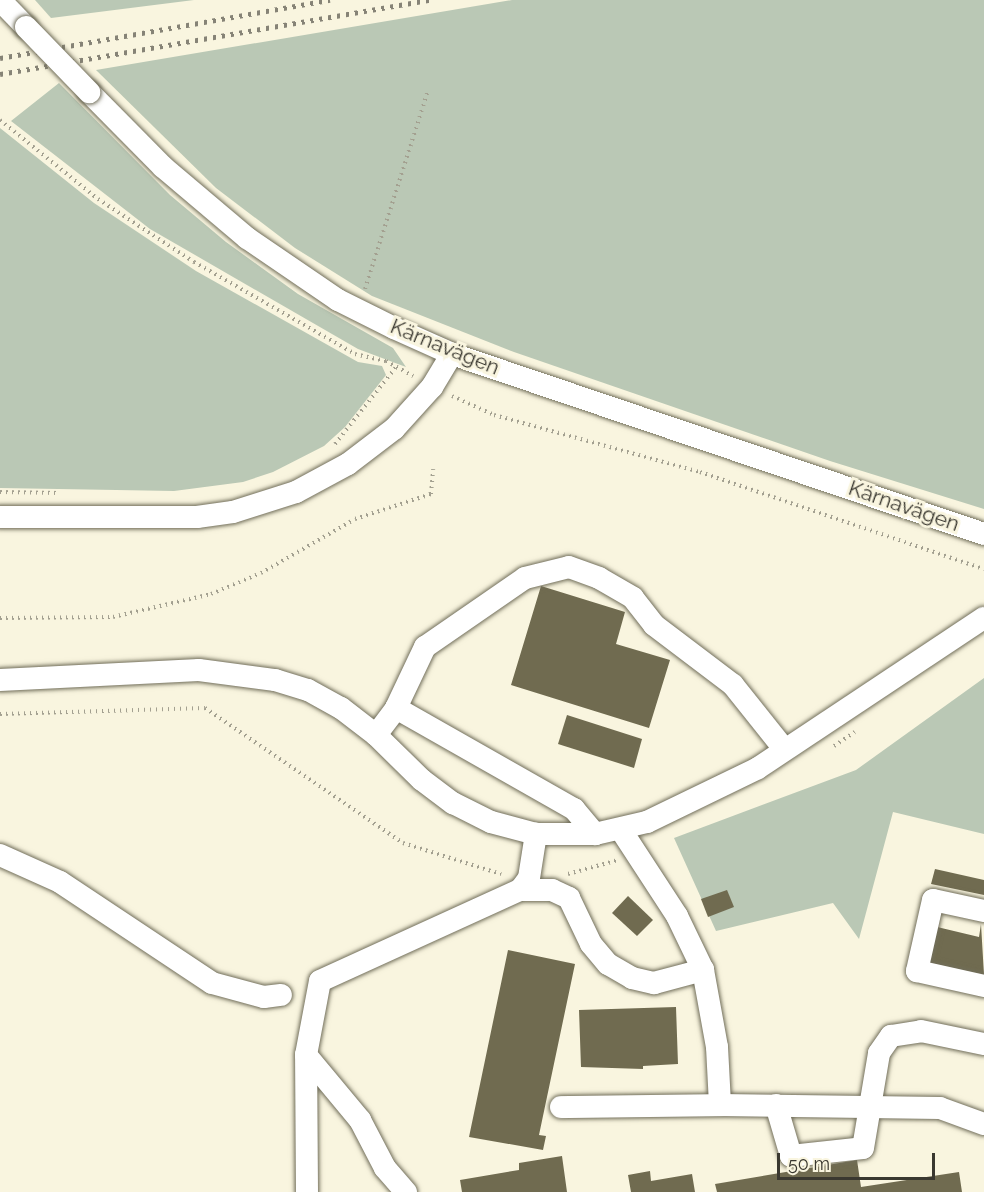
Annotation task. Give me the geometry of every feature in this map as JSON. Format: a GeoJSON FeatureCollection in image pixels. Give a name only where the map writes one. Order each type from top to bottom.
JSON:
{"type":"FeatureCollection","features":[{"type":"Feature","properties":{"kind":"street","name":"Kärnavägen"},"geometry":{"type":"LineString","coordinates":[[0,0],[163,167],[230,224],[290,270],[358,310],[452,354],[984,534]]}},
{"type":"Feature","properties":{"kind":"street"},"geometry":{"type":"LineString","coordinates":[[0,517],[197,518],[233,512],[286,496],[348,464],[394,429],[427,393],[452,354]]}},
{"type":"Feature","properties":{"kind":"street"},"geometry":{"type":"LineString","coordinates":[[376,735],[396,708],[425,647],[525,578],[568,567],[599,578],[633,598],[654,625],[733,685],[784,749]]}},
{"type":"Feature","properties":{"kind":"street"},"geometry":{"type":"LineString","coordinates":[[0,680],[199,670],[236,672],[308,690],[376,735],[422,780],[453,803],[491,822],[536,834],[595,834],[621,830],[686,805],[758,768],[984,618]]}},
{"type":"Feature","properties":{"kind":"street"},"geometry":{"type":"LineString","coordinates":[[396,708],[574,809],[595,834]]}},
{"type":"Feature","properties":{"kind":"street"},"geometry":{"type":"LineString","coordinates":[[621,830],[677,915],[703,970],[717,1047],[720,1105]]}},
{"type":"Feature","properties":{"kind":"street"},"geometry":{"type":"LineString","coordinates":[[524,884],[536,834]]}},
{"type":"Feature","properties":{"kind":"street"},"geometry":{"type":"LineString","coordinates":[[0,855],[60,882],[212,983],[264,997],[281,994]]}},
{"type":"Feature","properties":{"kind":"street"},"geometry":{"type":"LineString","coordinates":[[307,1192],[306,1055],[320,981],[524,884],[552,890],[569,898],[591,944],[608,964],[632,978],[654,983],[703,970]]}},
{"type":"Feature","properties":{"kind":"street"},"geometry":{"type":"LineString","coordinates":[[984,911],[933,900],[917,971],[984,986]]}},
{"type":"Feature","properties":{"kind":"street"},"geometry":{"type":"LineString","coordinates":[[776,1105],[791,1156],[863,1148],[873,1105],[879,1053],[891,1036],[921,1031],[984,1044]]}},
{"type":"Feature","properties":{"kind":"street"},"geometry":{"type":"LineString","coordinates":[[306,1055],[360,1120],[385,1168],[406,1192]]}},
{"type":"Feature","properties":{"kind":"street"},"geometry":{"type":"LineString","coordinates":[[561,1107],[873,1105],[940,1108],[984,1124]]}},
{"type":"Feature","properties":{"kind":"path"},"geometry":{"type":"LineString","coordinates":[[358,310],[428,90]]}},
{"type":"Feature","properties":{"kind":"path"},"geometry":{"type":"LineString","coordinates":[[326,451],[358,421],[396,367]]}},
{"type":"Feature","properties":{"kind":"path"},"geometry":{"type":"LineString","coordinates":[[0,618],[113,616],[211,594],[261,573],[355,519],[431,494],[433,469]]}},
{"type":"Feature","properties":{"kind":"path"},"geometry":{"type":"LineString","coordinates":[[0,492],[64,493]]}},
{"type":"Feature","properties":{"kind":"path"},"geometry":{"type":"LineString","coordinates":[[0,714],[206,708],[403,843],[507,876],[524,884]]}},
{"type":"Feature","properties":{"kind":"green space"},"geometry":{"type":"Polygon","coordinates":[[[35,0],[194,0],[51,18],[35,0]]]}},
{"type":"Feature","properties":{"kind":"green space"},"geometry":{"type":"Polygon","coordinates":[[[512,0],[984,0],[984,509],[830,461],[514,352],[372,296],[295,248],[216,188],[96,70],[512,0]]]}},
{"type":"Feature","properties":{"kind":"green space"},"geometry":{"type":"Polygon","coordinates":[[[59,83],[170,195],[226,242],[298,294],[393,348],[406,367],[358,349],[150,229],[11,121],[59,83]]]}},
{"type":"Feature","properties":{"kind":"green space"},"geometry":{"type":"Polygon","coordinates":[[[0,128],[94,203],[196,271],[358,362],[382,366],[386,375],[345,427],[324,446],[273,472],[243,482],[174,491],[0,488],[0,128]]]}},
{"type":"Feature","properties":{"kind":"green space"},"geometry":{"type":"Polygon","coordinates":[[[984,678],[984,834],[893,812],[859,939],[833,903],[716,931],[674,838],[856,770],[984,678]]]}},
{"type":"Feature","properties":{"kind":"building"},"geometry":{"type":"Polygon","coordinates":[[[541,586],[625,612],[616,644],[670,660],[649,728],[511,685],[541,586]]]}},
{"type":"Feature","properties":{"kind":"building"},"geometry":{"type":"Polygon","coordinates":[[[567,715],[642,739],[634,768],[558,744],[567,715]]]}},
{"type":"Feature","properties":{"kind":"building"},"geometry":{"type":"Polygon","coordinates":[[[935,869],[984,880],[984,895],[931,884],[935,869]]]}},
{"type":"Feature","properties":{"kind":"building"},"geometry":{"type":"Polygon","coordinates":[[[727,890],[734,907],[708,917],[701,899],[727,890]]]}},
{"type":"Feature","properties":{"kind":"building"},"geometry":{"type":"Polygon","coordinates":[[[628,896],[653,920],[637,936],[612,913],[628,896]]]}},
{"type":"Feature","properties":{"kind":"building"},"geometry":{"type":"Polygon","coordinates":[[[981,924],[984,975],[925,962],[933,926],[979,937],[981,924]]]}},
{"type":"Feature","properties":{"kind":"building"},"geometry":{"type":"Polygon","coordinates":[[[508,950],[575,964],[539,1135],[546,1136],[543,1150],[469,1137],[508,950]]]}},
{"type":"Feature","properties":{"kind":"building"},"geometry":{"type":"Polygon","coordinates":[[[676,1007],[678,1064],[643,1066],[643,1069],[581,1067],[579,1010],[676,1007]]]}},
{"type":"Feature","properties":{"kind":"building"},"geometry":{"type":"Polygon","coordinates":[[[562,1156],[567,1192],[462,1192],[460,1180],[519,1170],[519,1163],[562,1156]]]}},
{"type":"Feature","properties":{"kind":"building"},"geometry":{"type":"Polygon","coordinates":[[[857,1160],[861,1187],[959,1172],[962,1192],[717,1192],[715,1184],[857,1160]]]}},
{"type":"Feature","properties":{"kind":"building"},"geometry":{"type":"Polygon","coordinates":[[[650,1171],[651,1181],[692,1174],[695,1192],[631,1192],[628,1175],[650,1171]]]}},
{"type":"Feature","properties":{"kind":"railway"},"geometry":{"type":"LineString","coordinates":[[0,58],[330,0]]}},
{"type":"Feature","properties":{"kind":"railway"},"geometry":{"type":"LineString","coordinates":[[0,74],[430,0]]}}]}
